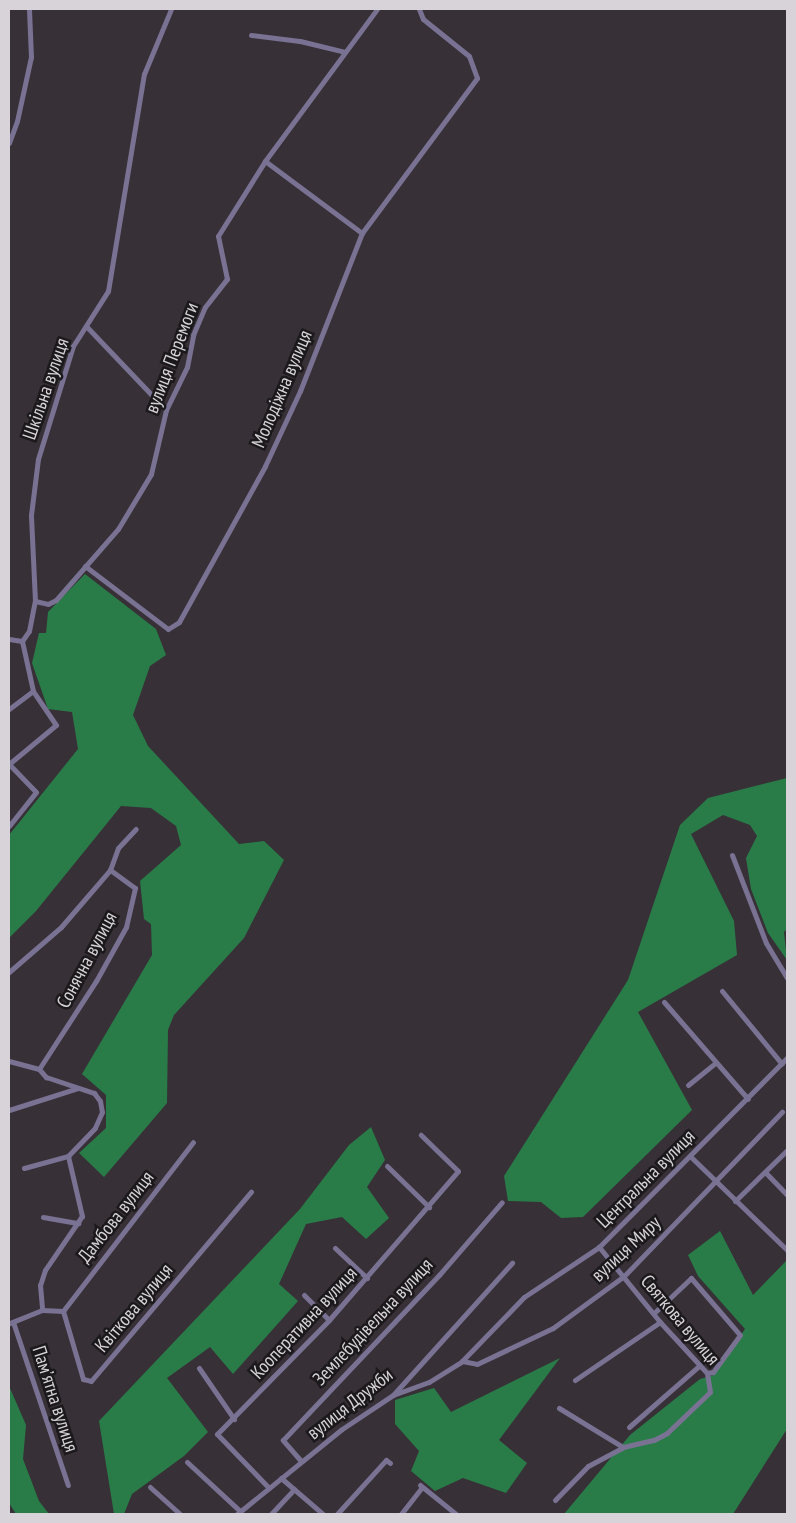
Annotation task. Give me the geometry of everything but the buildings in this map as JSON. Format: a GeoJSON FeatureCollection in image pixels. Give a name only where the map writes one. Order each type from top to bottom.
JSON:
{"type":"FeatureCollection","features":[{"type":"Feature","properties":{"kind":"street"},"geometry":{"type":"LineString","coordinates":[[9,143],[17,121],[31,57],[29,9]]}},
{"type":"Feature","properties":{"kind":"street","name":"Шкільна вулиця"},"geometry":{"type":"LineString","coordinates":[[22,641],[29,631],[35,601],[31,515],[38,459],[73,346],[108,291],[144,74],[170,9]]}},
{"type":"Feature","properties":{"kind":"street","name":"вулиця Перемоги"},"geometry":{"type":"LineString","coordinates":[[35,601],[48,604],[56,600],[118,529],[151,474],[166,410],[187,367],[193,335],[204,307],[228,280],[218,236],[265,161],[377,9]]}},
{"type":"Feature","properties":{"kind":"street","name":"Молодіжна вулиця"},"geometry":{"type":"LineString","coordinates":[[85,566],[168,629],[179,622],[266,466],[300,391],[362,233],[477,78],[477,72],[469,56],[423,20],[419,9]]}},
{"type":"Feature","properties":{"kind":"street"},"geometry":{"type":"LineString","coordinates":[[251,35],[300,41],[344,52]]}},
{"type":"Feature","properties":{"kind":"street"},"geometry":{"type":"LineString","coordinates":[[265,161],[362,233]]}},
{"type":"Feature","properties":{"kind":"street"},"geometry":{"type":"LineString","coordinates":[[86,326],[166,410]]}},
{"type":"Feature","properties":{"kind":"street"},"geometry":{"type":"LineString","coordinates":[[9,640],[22,641],[33,691],[56,725],[9,764],[36,792],[9,826]]}},
{"type":"Feature","properties":{"kind":"street"},"geometry":{"type":"LineString","coordinates":[[9,709],[33,691]]}},
{"type":"Feature","properties":{"kind":"street","name":"Сонячна вулиця"},"geometry":{"type":"LineString","coordinates":[[9,972],[61,927],[110,870],[118,848],[136,829]]}},
{"type":"Feature","properties":{"kind":"street"},"geometry":{"type":"LineString","coordinates":[[732,855],[766,943],[787,978]]}},
{"type":"Feature","properties":{"kind":"street","name":"Сонячна вулиця"},"geometry":{"type":"LineString","coordinates":[[39,1069],[96,981],[126,927],[135,888],[110,870]]}},
{"type":"Feature","properties":{"kind":"street"},"geometry":{"type":"LineString","coordinates":[[722,991],[782,1064]]}},
{"type":"Feature","properties":{"kind":"street"},"geometry":{"type":"LineString","coordinates":[[664,1002],[748,1099]]}},
{"type":"Feature","properties":{"kind":"street","name":"Центральна вулиця"},"geometry":{"type":"LineString","coordinates":[[462,1361],[524,1297],[599,1248],[787,1058]]}},
{"type":"Feature","properties":{"kind":"street"},"geometry":{"type":"LineString","coordinates":[[9,1061],[39,1069],[46,1077],[81,1087],[94,1093],[100,1101],[102,1112],[95,1128],[68,1156],[24,1168]]}},
{"type":"Feature","properties":{"kind":"street"},"geometry":{"type":"LineString","coordinates":[[688,1085],[716,1062]]}},
{"type":"Feature","properties":{"kind":"street"},"geometry":{"type":"LineString","coordinates":[[9,1110],[81,1087]]}},
{"type":"Feature","properties":{"kind":"street","name":"вулиця Миру"},"geometry":{"type":"LineString","coordinates":[[462,1361],[477,1364],[553,1328],[624,1276],[782,1112]]}},
{"type":"Feature","properties":{"kind":"street","name":"Кооперативна вулиця"},"geometry":{"type":"LineString","coordinates":[[270,1488],[217,1436],[329,1320],[429,1207],[458,1171],[421,1135]]}},
{"type":"Feature","properties":{"kind":"street","name":"Дамбова вулиця"},"geometry":{"type":"LineString","coordinates":[[63,1311],[193,1142]]}},
{"type":"Feature","properties":{"kind":"street"},"geometry":{"type":"LineString","coordinates":[[735,1201],[787,1150]]}},
{"type":"Feature","properties":{"kind":"street"},"geometry":{"type":"LineString","coordinates":[[42,1310],[40,1285],[45,1270],[78,1223],[83,1210],[68,1156]]}},
{"type":"Feature","properties":{"kind":"street"},"geometry":{"type":"LineString","coordinates":[[691,1157],[787,1250]]}},
{"type":"Feature","properties":{"kind":"street"},"geometry":{"type":"LineString","coordinates":[[387,1166],[429,1207]]}},
{"type":"Feature","properties":{"kind":"street"},"geometry":{"type":"LineString","coordinates":[[764,1172],[787,1195]]}},
{"type":"Feature","properties":{"kind":"street","name":"Квіткова вулиця"},"geometry":{"type":"LineString","coordinates":[[63,1311],[83,1379],[90,1381],[251,1192]]}},
{"type":"Feature","properties":{"kind":"street","name":"Землебудівельна вулиця"},"geometry":{"type":"LineString","coordinates":[[301,1461],[283,1440],[439,1274],[502,1202]]}},
{"type":"Feature","properties":{"kind":"street"},"geometry":{"type":"LineString","coordinates":[[43,1217],[78,1223]]}},
{"type":"Feature","properties":{"kind":"street"},"geometry":{"type":"LineString","coordinates":[[335,1248],[367,1278]]}},
{"type":"Feature","properties":{"kind":"street","name":"Святкова вулиця"},"geometry":{"type":"LineString","coordinates":[[599,1248],[660,1322],[707,1373],[710,1392],[667,1433],[623,1447]]}},
{"type":"Feature","properties":{"kind":"street","name":"вулиця Дружби"},"geometry":{"type":"LineString","coordinates":[[238,1513],[301,1461],[393,1395],[512,1264]]}},
{"type":"Feature","properties":{"kind":"street"},"geometry":{"type":"LineString","coordinates":[[654,1314],[691,1278],[740,1335],[713,1372],[707,1373]]}},
{"type":"Feature","properties":{"kind":"street"},"geometry":{"type":"LineString","coordinates":[[304,1295],[329,1320]]}},
{"type":"Feature","properties":{"kind":"street"},"geometry":{"type":"LineString","coordinates":[[11,1322],[42,1310],[63,1311]]}},
{"type":"Feature","properties":{"kind":"street","name":"Памʼятна вулиця"},"geometry":{"type":"LineString","coordinates":[[11,1322],[68,1486]]}},
{"type":"Feature","properties":{"kind":"street"},"geometry":{"type":"LineString","coordinates":[[574,1380],[660,1322]]}},
{"type":"Feature","properties":{"kind":"street"},"geometry":{"type":"LineString","coordinates":[[393,1395],[428,1382],[462,1361]]}},
{"type":"Feature","properties":{"kind":"street"},"geometry":{"type":"LineString","coordinates":[[629,1428],[700,1365]]}},
{"type":"Feature","properties":{"kind":"street"},"geometry":{"type":"LineString","coordinates":[[199,1368],[234,1419]]}},
{"type":"Feature","properties":{"kind":"street"},"geometry":{"type":"LineString","coordinates":[[559,1408],[623,1447]]}},
{"type":"Feature","properties":{"kind":"street"},"geometry":{"type":"LineString","coordinates":[[555,1500],[588,1466],[623,1447]]}},
{"type":"Feature","properties":{"kind":"street"},"geometry":{"type":"LineString","coordinates":[[337,1514],[386,1460],[390,1463]]}},
{"type":"Feature","properties":{"kind":"street"},"geometry":{"type":"LineString","coordinates":[[187,1462],[238,1513]]}},
{"type":"Feature","properties":{"kind":"street"},"geometry":{"type":"LineString","coordinates":[[281,1478],[323,1514]]}},
{"type":"Feature","properties":{"kind":"street"},"geometry":{"type":"LineString","coordinates":[[401,1514],[421,1486],[456,1514]]}},
{"type":"Feature","properties":{"kind":"street"},"geometry":{"type":"LineString","coordinates":[[150,1487],[180,1514]]}},
{"type":"Feature","properties":{"kind":"street"},"geometry":{"type":"LineString","coordinates":[[271,1514],[294,1489]]}},
{"type":"Feature","properties":{"kind":"green space"},"geometry":{"type":"Polygon","coordinates":[[[85,574],[156,629],[166,655],[150,666],[133,715],[148,746],[239,844],[264,841],[284,860],[244,938],[174,1015],[168,1030],[167,1103],[104,1177],[79,1153],[106,1128],[106,1095],[82,1074],[152,955],[151,924],[144,919],[140,881],[181,845],[176,826],[151,808],[121,806],[36,911],[9,938],[9,835],[78,749],[72,712],[48,709],[32,663],[39,633],[46,633],[48,612],[85,574]]]}},
{"type":"Feature","properties":{"kind":"green space"},"geometry":{"type":"Polygon","coordinates":[[[787,778],[787,929],[784,932],[787,960],[768,933],[751,889],[746,858],[757,836],[750,825],[723,815],[691,834],[734,921],[737,955],[638,1012],[692,1110],[583,1217],[561,1218],[541,1202],[508,1201],[504,1176],[628,980],[680,825],[708,798],[787,778]]]}},
{"type":"Feature","properties":{"kind":"green space"},"geometry":{"type":"Polygon","coordinates":[[[371,1127],[385,1160],[367,1187],[389,1218],[366,1239],[342,1217],[306,1224],[279,1284],[298,1301],[233,1374],[210,1347],[167,1378],[208,1432],[184,1456],[132,1494],[124,1514],[114,1514],[99,1421],[300,1209],[349,1145],[371,1127]]]}},
{"type":"Feature","properties":{"kind":"green space"},"geometry":{"type":"Polygon","coordinates":[[[720,1231],[753,1295],[787,1260],[787,1429],[733,1514],[564,1514],[630,1435],[700,1379],[714,1375],[745,1329],[698,1276],[688,1255],[720,1231]]]}},
{"type":"Feature","properties":{"kind":"green space"},"geometry":{"type":"Polygon","coordinates":[[[560,1358],[499,1440],[527,1463],[506,1493],[463,1478],[435,1491],[411,1471],[419,1451],[395,1424],[395,1400],[434,1388],[451,1412],[560,1358]]]}},
{"type":"Feature","properties":{"kind":"green space"},"geometry":{"type":"Polygon","coordinates":[[[9,1386],[26,1425],[23,1459],[39,1501],[49,1514],[16,1514],[9,1503],[9,1386]]]}}]}
